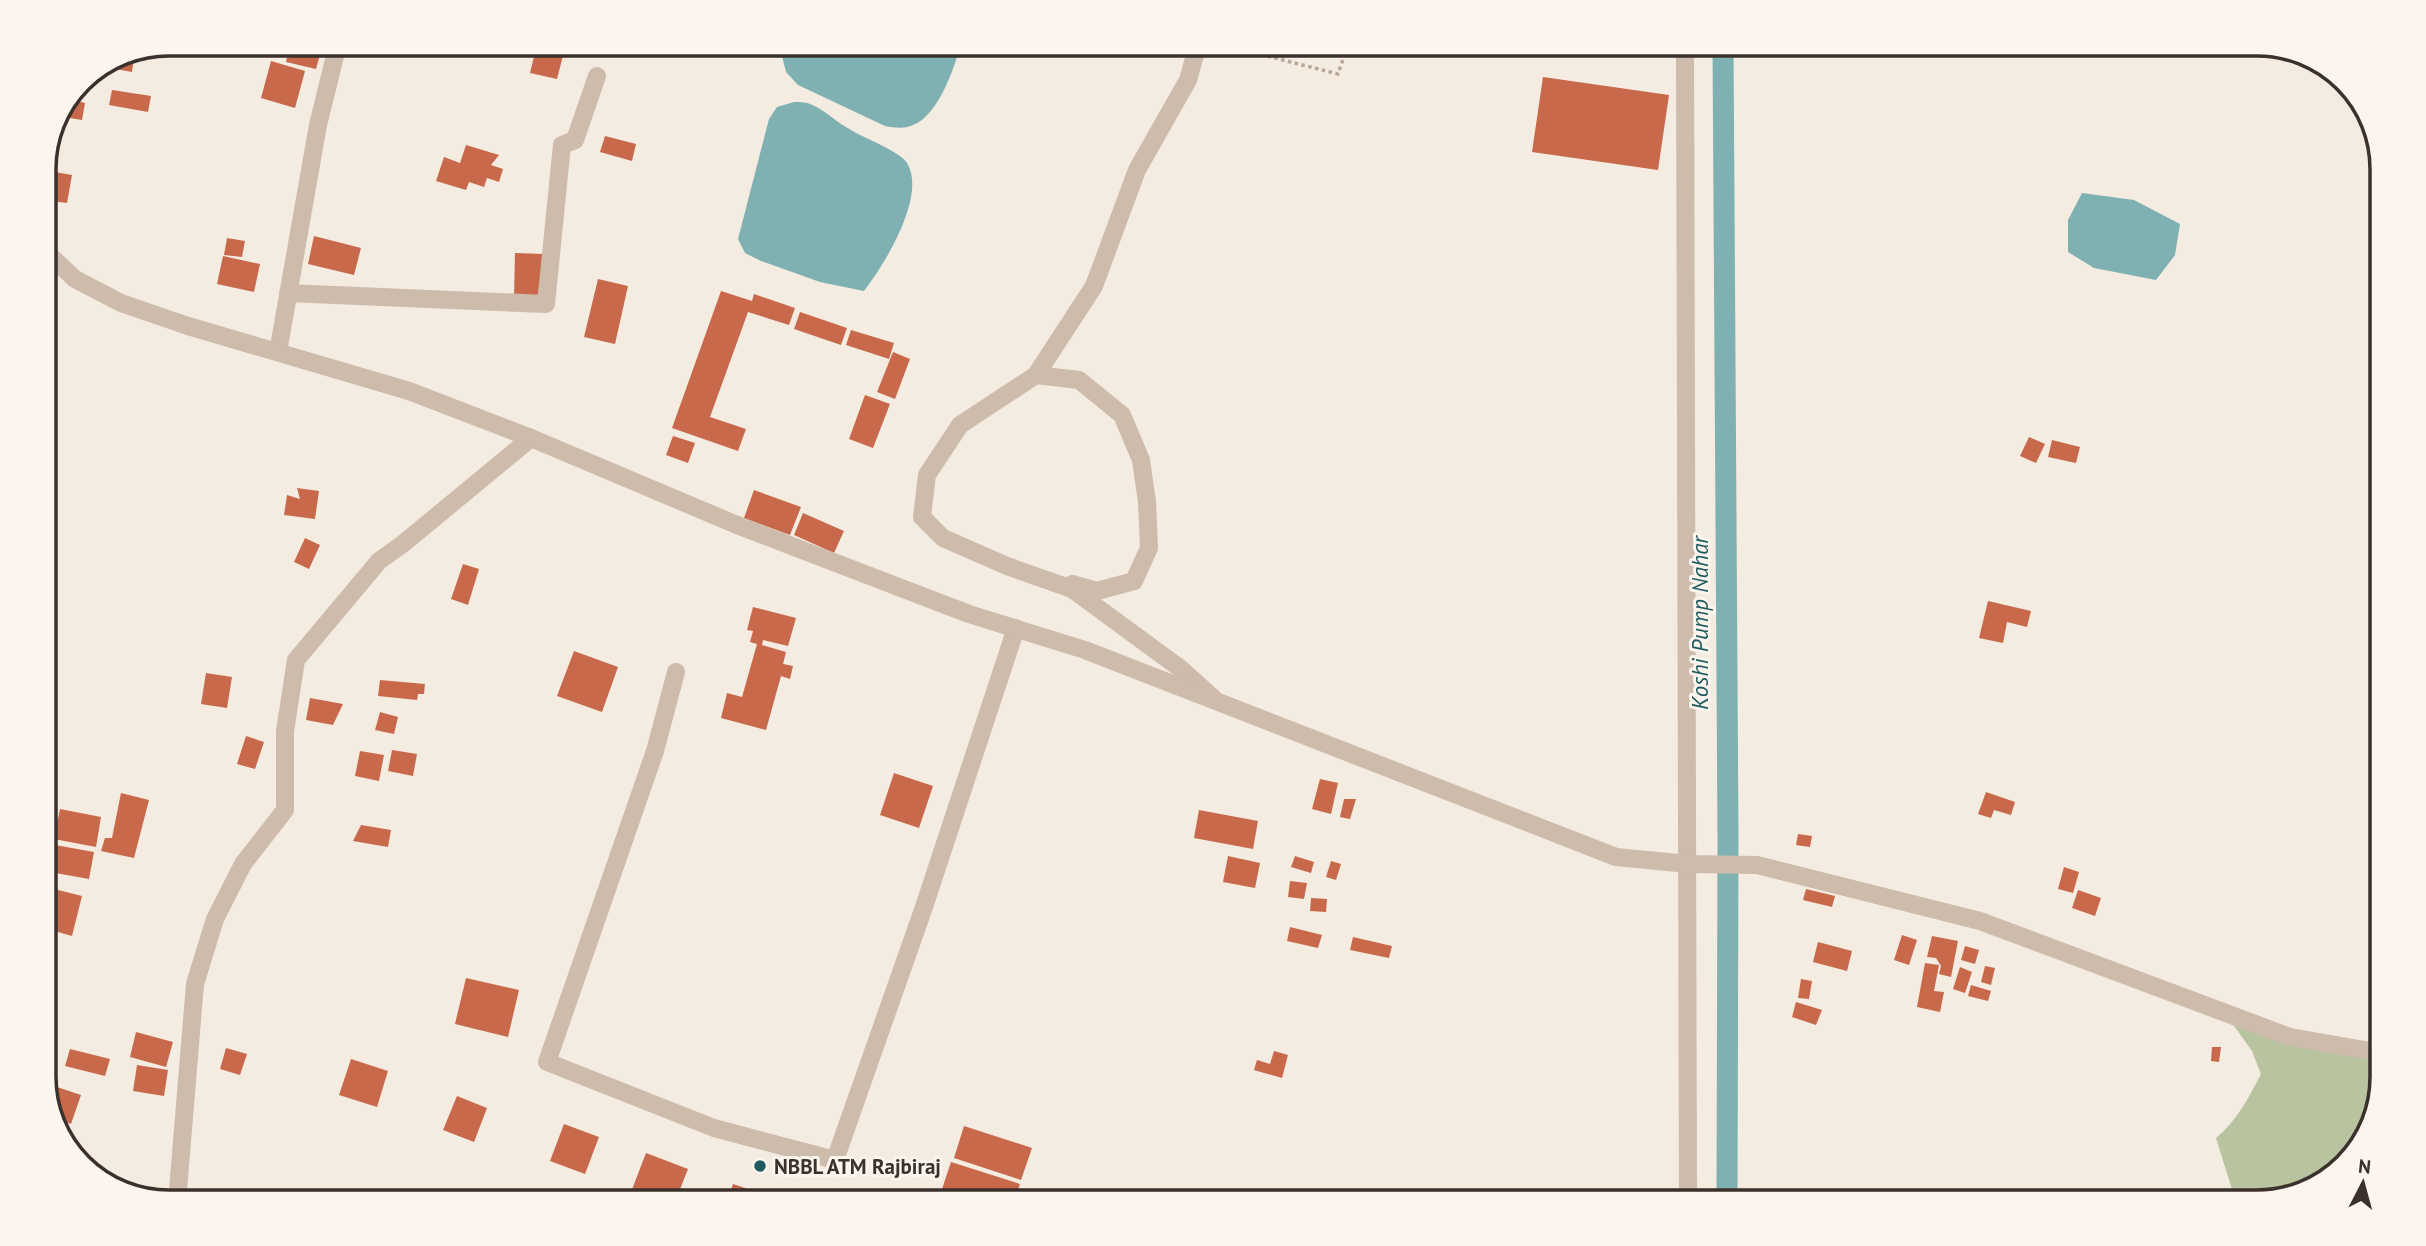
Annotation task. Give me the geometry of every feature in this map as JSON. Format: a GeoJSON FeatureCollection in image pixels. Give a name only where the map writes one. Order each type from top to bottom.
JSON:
{"type":"FeatureCollection","features":[{"type":"Feature","properties":{"kind":"street"},"geometry":{"type":"LineString","coordinates":[[278,352],[318,125],[335,56]]}},
{"type":"Feature","properties":{"kind":"street"},"geometry":{"type":"LineString","coordinates":[[1195,56],[1188,80],[1137,170],[1094,286],[1036,375],[960,425],[928,474],[922,517],[943,538],[1007,566],[1072,589],[1181,669],[1216,702]]}},
{"type":"Feature","properties":{"kind":"street"},"geometry":{"type":"LineString","coordinates":[[1685,56],[1688,1190]]}},
{"type":"Feature","properties":{"kind":"street"},"geometry":{"type":"LineString","coordinates":[[288,293],[546,304],[562,145],[575,140],[597,76]]}},
{"type":"Feature","properties":{"kind":"street"},"geometry":{"type":"LineString","coordinates":[[56,261],[75,279],[121,303],[409,391],[531,438],[737,525],[969,614],[1085,650],[1616,857],[1688,864],[1757,865],[1980,921],[2290,1037],[2370,1051]]}},
{"type":"Feature","properties":{"kind":"street"},"geometry":{"type":"LineString","coordinates":[[1007,566],[1097,591],[1134,581],[1149,548],[1141,460],[1122,415],[1079,380],[1036,375]]}},
{"type":"Feature","properties":{"kind":"street"},"geometry":{"type":"LineString","coordinates":[[178,1190],[195,984],[215,919],[243,864],[285,810],[285,730],[296,660],[379,561],[404,544],[531,438]]}},
{"type":"Feature","properties":{"kind":"street"},"geometry":{"type":"LineString","coordinates":[[676,672],[655,751],[548,1062],[714,1128],[835,1160],[924,907],[1016,628]]}},
{"type":"Feature","properties":{"kind":"path"},"geometry":{"type":"LineString","coordinates":[[1267,56],[1338,74],[1344,56]]}},
{"type":"Feature","properties":{"kind":"green space"},"geometry":{"type":"Polygon","coordinates":[[[2234,1026],[2370,1057],[2368,1099],[2364,1113],[2344,1148],[2328,1148],[2328,1165],[2313,1175],[2286,1186],[2232,1190],[2216,1138],[2236,1116],[2261,1074],[2252,1051],[2234,1026]]]}},
{"type":"Feature","properties":{"kind":"water"},"geometry":{"type":"Polygon","coordinates":[[[782,56],[957,56],[944,90],[930,111],[913,125],[899,128],[885,126],[798,85],[786,72],[782,56]]]}},
{"type":"Feature","properties":{"kind":"water"},"geometry":{"type":"Polygon","coordinates":[[[794,102],[815,106],[846,127],[897,154],[907,163],[912,177],[908,210],[892,247],[864,291],[820,282],[761,261],[745,253],[738,239],[769,119],[777,107],[794,102]]]}},
{"type":"Feature","properties":{"kind":"water"},"geometry":{"type":"Polygon","coordinates":[[[2082,193],[2134,200],[2180,224],[2175,255],[2156,280],[2094,268],[2068,252],[2068,220],[2082,193]]]}},
{"type":"Feature","properties":{"kind":"building"},"geometry":{"type":"Polygon","coordinates":[[[287,56],[320,56],[316,69],[286,62],[287,56]]]}},
{"type":"Feature","properties":{"kind":"building"},"geometry":{"type":"Polygon","coordinates":[[[534,56],[563,56],[557,79],[530,73],[534,56]]]}},
{"type":"Feature","properties":{"kind":"building"},"geometry":{"type":"Polygon","coordinates":[[[271,61],[305,71],[295,108],[261,98],[271,61]]]}},
{"type":"Feature","properties":{"kind":"building"},"geometry":{"type":"Polygon","coordinates":[[[133,63],[132,72],[117,69],[133,63]]]}},
{"type":"Feature","properties":{"kind":"building"},"geometry":{"type":"Polygon","coordinates":[[[1543,77],[1669,95],[1658,170],[1532,152],[1543,77]]]}},
{"type":"Feature","properties":{"kind":"building"},"geometry":{"type":"Polygon","coordinates":[[[112,90],[151,96],[148,112],[109,105],[112,90]]]}},
{"type":"Feature","properties":{"kind":"building"},"geometry":{"type":"Polygon","coordinates":[[[79,102],[85,103],[82,120],[69,118],[79,102]]]}},
{"type":"Feature","properties":{"kind":"building"},"geometry":{"type":"Polygon","coordinates":[[[605,136],[636,144],[632,161],[600,152],[605,136]]]}},
{"type":"Feature","properties":{"kind":"building"},"geometry":{"type":"Polygon","coordinates":[[[466,145],[499,155],[491,165],[503,169],[499,182],[487,178],[484,187],[469,182],[466,190],[436,181],[444,157],[460,163],[466,145]]]}},
{"type":"Feature","properties":{"kind":"building"},"geometry":{"type":"Polygon","coordinates":[[[56,172],[72,175],[67,203],[56,202],[56,172]]]}},
{"type":"Feature","properties":{"kind":"building"},"geometry":{"type":"Polygon","coordinates":[[[314,236],[361,248],[354,275],[308,264],[314,236]]]}},
{"type":"Feature","properties":{"kind":"building"},"geometry":{"type":"Polygon","coordinates":[[[227,238],[245,241],[242,257],[224,255],[227,238]]]}},
{"type":"Feature","properties":{"kind":"building"},"geometry":{"type":"Polygon","coordinates":[[[515,253],[544,254],[543,298],[514,297],[515,253]]]}},
{"type":"Feature","properties":{"kind":"building"},"geometry":{"type":"Polygon","coordinates":[[[223,256],[260,264],[254,292],[217,284],[223,256]]]}},
{"type":"Feature","properties":{"kind":"building"},"geometry":{"type":"Polygon","coordinates":[[[598,279],[628,286],[615,344],[584,337],[598,279]]]}},
{"type":"Feature","properties":{"kind":"building"},"geometry":{"type":"Polygon","coordinates":[[[721,291],[752,301],[754,294],[795,308],[789,325],[748,312],[710,417],[746,429],[738,451],[672,428],[721,291]]]}},
{"type":"Feature","properties":{"kind":"building"},"geometry":{"type":"Polygon","coordinates":[[[800,312],[847,328],[841,345],[794,329],[800,312]]]}},
{"type":"Feature","properties":{"kind":"building"},"geometry":{"type":"Polygon","coordinates":[[[851,330],[894,343],[889,359],[846,345],[851,330]]]}},
{"type":"Feature","properties":{"kind":"building"},"geometry":{"type":"Polygon","coordinates":[[[893,352],[910,359],[895,399],[877,392],[893,352]]]}},
{"type":"Feature","properties":{"kind":"building"},"geometry":{"type":"Polygon","coordinates":[[[865,395],[890,404],[873,448],[849,439],[865,395]]]}},
{"type":"Feature","properties":{"kind":"building"},"geometry":{"type":"Polygon","coordinates":[[[673,436],[695,443],[688,463],[666,455],[673,436]]]}},
{"type":"Feature","properties":{"kind":"building"},"geometry":{"type":"Polygon","coordinates":[[[2029,437],[2045,444],[2036,463],[2020,456],[2029,437]]]}},
{"type":"Feature","properties":{"kind":"building"},"geometry":{"type":"Polygon","coordinates":[[[2052,440],[2080,447],[2076,463],[2048,457],[2052,440]]]}},
{"type":"Feature","properties":{"kind":"building"},"geometry":{"type":"Polygon","coordinates":[[[297,488],[319,491],[315,519],[284,515],[287,495],[300,499],[297,488]]]}},
{"type":"Feature","properties":{"kind":"building"},"geometry":{"type":"Polygon","coordinates":[[[754,490],[801,507],[790,535],[744,518],[754,490]]]}},
{"type":"Feature","properties":{"kind":"building"},"geometry":{"type":"Polygon","coordinates":[[[803,513],[844,531],[834,553],[794,535],[803,513]]]}},
{"type":"Feature","properties":{"kind":"building"},"geometry":{"type":"Polygon","coordinates":[[[305,538],[320,545],[309,569],[294,562],[305,538]]]}},
{"type":"Feature","properties":{"kind":"building"},"geometry":{"type":"Polygon","coordinates":[[[463,564],[479,569],[468,605],[451,599],[463,564]]]}},
{"type":"Feature","properties":{"kind":"building"},"geometry":{"type":"Polygon","coordinates":[[[1988,601],[2031,611],[2027,627],[2007,622],[2003,643],[1979,638],[1988,601]]]}},
{"type":"Feature","properties":{"kind":"building"},"geometry":{"type":"Polygon","coordinates":[[[753,607],[796,618],[788,646],[763,640],[762,645],[786,652],[783,664],[793,666],[790,679],[781,676],[766,730],[721,718],[727,693],[742,697],[757,644],[750,642],[753,631],[747,630],[753,607]]]}},
{"type":"Feature","properties":{"kind":"building"},"geometry":{"type":"Polygon","coordinates":[[[574,651],[618,667],[602,712],[557,696],[574,651]]]}},
{"type":"Feature","properties":{"kind":"building"},"geometry":{"type":"Polygon","coordinates":[[[206,673],[232,677],[227,708],[201,704],[206,673]]]}},
{"type":"Feature","properties":{"kind":"building"},"geometry":{"type":"Polygon","coordinates":[[[380,680],[425,684],[424,694],[418,694],[417,700],[378,696],[380,680]]]}},
{"type":"Feature","properties":{"kind":"building"},"geometry":{"type":"Polygon","coordinates":[[[310,698],[343,704],[333,725],[306,720],[310,698]]]}},
{"type":"Feature","properties":{"kind":"building"},"geometry":{"type":"Polygon","coordinates":[[[380,712],[398,717],[394,734],[375,730],[380,712]]]}},
{"type":"Feature","properties":{"kind":"building"},"geometry":{"type":"Polygon","coordinates":[[[246,736],[264,742],[255,769],[237,764],[246,736]]]}},
{"type":"Feature","properties":{"kind":"building"},"geometry":{"type":"Polygon","coordinates":[[[392,750],[417,754],[413,776],[388,771],[392,750]]]}},
{"type":"Feature","properties":{"kind":"building"},"geometry":{"type":"Polygon","coordinates":[[[360,751],[384,755],[379,781],[355,776],[360,751]]]}},
{"type":"Feature","properties":{"kind":"building"},"geometry":{"type":"Polygon","coordinates":[[[894,773],[933,786],[919,828],[880,815],[894,773]]]}},
{"type":"Feature","properties":{"kind":"building"},"geometry":{"type":"Polygon","coordinates":[[[1320,779],[1338,783],[1331,814],[1312,809],[1320,779]]]}},
{"type":"Feature","properties":{"kind":"building"},"geometry":{"type":"Polygon","coordinates":[[[1986,792],[2015,802],[2011,815],[1994,810],[1991,818],[1978,814],[1986,792]]]}},
{"type":"Feature","properties":{"kind":"building"},"geometry":{"type":"Polygon","coordinates":[[[121,793],[149,800],[134,858],[101,851],[105,838],[112,838],[121,793]]]}},
{"type":"Feature","properties":{"kind":"building"},"geometry":{"type":"Polygon","coordinates":[[[1344,799],[1356,799],[1350,819],[1340,817],[1344,799]]]}},
{"type":"Feature","properties":{"kind":"building"},"geometry":{"type":"Polygon","coordinates":[[[60,809],[101,817],[96,847],[56,839],[60,809]]]}},
{"type":"Feature","properties":{"kind":"building"},"geometry":{"type":"Polygon","coordinates":[[[1199,810],[1258,821],[1253,849],[1194,838],[1199,810]]]}},
{"type":"Feature","properties":{"kind":"building"},"geometry":{"type":"Polygon","coordinates":[[[361,825],[391,830],[388,847],[353,841],[361,825]]]}},
{"type":"Feature","properties":{"kind":"building"},"geometry":{"type":"Polygon","coordinates":[[[1798,834],[1812,836],[1810,847],[1796,845],[1798,834]]]}},
{"type":"Feature","properties":{"kind":"building"},"geometry":{"type":"Polygon","coordinates":[[[56,845],[94,852],[89,879],[56,873],[56,845]]]}},
{"type":"Feature","properties":{"kind":"building"},"geometry":{"type":"Polygon","coordinates":[[[1228,856],[1260,863],[1255,888],[1223,882],[1228,856]]]}},
{"type":"Feature","properties":{"kind":"building"},"geometry":{"type":"Polygon","coordinates":[[[1295,856],[1314,862],[1311,873],[1291,867],[1295,856]]]}},
{"type":"Feature","properties":{"kind":"building"},"geometry":{"type":"Polygon","coordinates":[[[1331,861],[1341,864],[1336,880],[1326,877],[1331,861]]]}},
{"type":"Feature","properties":{"kind":"building"},"geometry":{"type":"Polygon","coordinates":[[[2064,867],[2079,872],[2073,893],[2058,889],[2064,867]]]}},
{"type":"Feature","properties":{"kind":"building"},"geometry":{"type":"Polygon","coordinates":[[[1290,881],[1307,883],[1304,899],[1288,897],[1290,881]]]}},
{"type":"Feature","properties":{"kind":"building"},"geometry":{"type":"Polygon","coordinates":[[[1806,889],[1835,896],[1832,907],[1803,900],[1806,889]]]}},
{"type":"Feature","properties":{"kind":"building"},"geometry":{"type":"Polygon","coordinates":[[[56,890],[82,896],[72,936],[56,931],[56,890]]]}},
{"type":"Feature","properties":{"kind":"building"},"geometry":{"type":"Polygon","coordinates":[[[2078,890],[2101,898],[2095,916],[2072,908],[2078,890]]]}},
{"type":"Feature","properties":{"kind":"building"},"geometry":{"type":"Polygon","coordinates":[[[1311,898],[1327,899],[1326,912],[1310,911],[1311,898]]]}},
{"type":"Feature","properties":{"kind":"building"},"geometry":{"type":"Polygon","coordinates":[[[1290,927],[1322,935],[1318,948],[1287,941],[1290,927]]]}},
{"type":"Feature","properties":{"kind":"building"},"geometry":{"type":"Polygon","coordinates":[[[1902,935],[1917,940],[1909,965],[1894,960],[1902,935]]]}},
{"type":"Feature","properties":{"kind":"building"},"geometry":{"type":"Polygon","coordinates":[[[1932,936],[1958,941],[1951,977],[1939,974],[1941,966],[1936,958],[1927,957],[1932,936]]]}},
{"type":"Feature","properties":{"kind":"building"},"geometry":{"type":"Polygon","coordinates":[[[1353,937],[1392,946],[1389,958],[1350,950],[1353,937]]]}},
{"type":"Feature","properties":{"kind":"building"},"geometry":{"type":"Polygon","coordinates":[[[1818,942],[1852,951],[1847,971],[1813,962],[1818,942]]]}},
{"type":"Feature","properties":{"kind":"building"},"geometry":{"type":"Polygon","coordinates":[[[1965,946],[1979,950],[1975,964],[1961,960],[1965,946]]]}},
{"type":"Feature","properties":{"kind":"building"},"geometry":{"type":"Polygon","coordinates":[[[1925,963],[1939,965],[1934,991],[1944,992],[1940,1012],[1917,1007],[1925,963]]]}},
{"type":"Feature","properties":{"kind":"building"},"geometry":{"type":"Polygon","coordinates":[[[1985,966],[1995,968],[1991,985],[1981,982],[1985,966]]]}},
{"type":"Feature","properties":{"kind":"building"},"geometry":{"type":"Polygon","coordinates":[[[1960,967],[1972,972],[1965,993],[1953,989],[1960,967]]]}},
{"type":"Feature","properties":{"kind":"building"},"geometry":{"type":"Polygon","coordinates":[[[466,978],[519,990],[508,1037],[455,1024],[466,978]]]}},
{"type":"Feature","properties":{"kind":"building"},"geometry":{"type":"Polygon","coordinates":[[[1801,979],[1812,981],[1809,999],[1798,998],[1801,979]]]}},
{"type":"Feature","properties":{"kind":"building"},"geometry":{"type":"Polygon","coordinates":[[[1971,985],[1991,991],[1988,1001],[1968,996],[1971,985]]]}},
{"type":"Feature","properties":{"kind":"building"},"geometry":{"type":"Polygon","coordinates":[[[1796,1002],[1822,1010],[1816,1025],[1792,1017],[1796,1002]]]}},
{"type":"Feature","properties":{"kind":"building"},"geometry":{"type":"Polygon","coordinates":[[[136,1032],[173,1042],[166,1067],[130,1057],[136,1032]]]}},
{"type":"Feature","properties":{"kind":"building"},"geometry":{"type":"Polygon","coordinates":[[[2212,1047],[2221,1047],[2219,1062],[2211,1061],[2212,1047]]]}},
{"type":"Feature","properties":{"kind":"building"},"geometry":{"type":"Polygon","coordinates":[[[226,1048],[247,1054],[240,1075],[220,1069],[226,1048]]]}},
{"type":"Feature","properties":{"kind":"building"},"geometry":{"type":"Polygon","coordinates":[[[70,1049],[110,1059],[105,1076],[65,1066],[70,1049]]]}},
{"type":"Feature","properties":{"kind":"building"},"geometry":{"type":"Polygon","coordinates":[[[1274,1051],[1288,1055],[1282,1078],[1254,1070],[1257,1060],[1270,1064],[1274,1051]]]}},
{"type":"Feature","properties":{"kind":"building"},"geometry":{"type":"Polygon","coordinates":[[[351,1059],[388,1071],[377,1107],[339,1095],[351,1059]]]}},
{"type":"Feature","properties":{"kind":"building"},"geometry":{"type":"Polygon","coordinates":[[[137,1065],[168,1070],[164,1096],[133,1091],[137,1065]]]}},
{"type":"Feature","properties":{"kind":"building"},"geometry":{"type":"Polygon","coordinates":[[[56,1087],[81,1095],[71,1124],[66,1122],[62,1113],[56,1087]]]}},
{"type":"Feature","properties":{"kind":"building"},"geometry":{"type":"Polygon","coordinates":[[[457,1096],[487,1108],[474,1142],[443,1130],[457,1096]]]}},
{"type":"Feature","properties":{"kind":"building"},"geometry":{"type":"Polygon","coordinates":[[[564,1124],[599,1137],[585,1174],[550,1161],[564,1124]]]}},
{"type":"Feature","properties":{"kind":"building"},"geometry":{"type":"Polygon","coordinates":[[[964,1126],[1032,1148],[1021,1180],[954,1158],[964,1126]]]}},
{"type":"Feature","properties":{"kind":"building"},"geometry":{"type":"Polygon","coordinates":[[[646,1153],[688,1169],[680,1190],[632,1190],[646,1153]]]}},
{"type":"Feature","properties":{"kind":"building"},"geometry":{"type":"Polygon","coordinates":[[[951,1162],[1020,1184],[1018,1190],[942,1190],[951,1162]]]}},
{"type":"Feature","properties":{"kind":"building"},"geometry":{"type":"Polygon","coordinates":[[[733,1184],[751,1190],[731,1190],[733,1184]]]}},
{"type":"Feature","properties":{"kind":"waterway","name":"Koshi Pump Nahar"},"geometry":{"type":"LineString","coordinates":[[1723,56],[1728,839],[1727,1190]]}},
{"type":"Feature","properties":{"kind":"place","name":"NBBL ATM Rajbiraj"},"geometry":{"type":"Point","coordinates":[760,1166]}}]}
